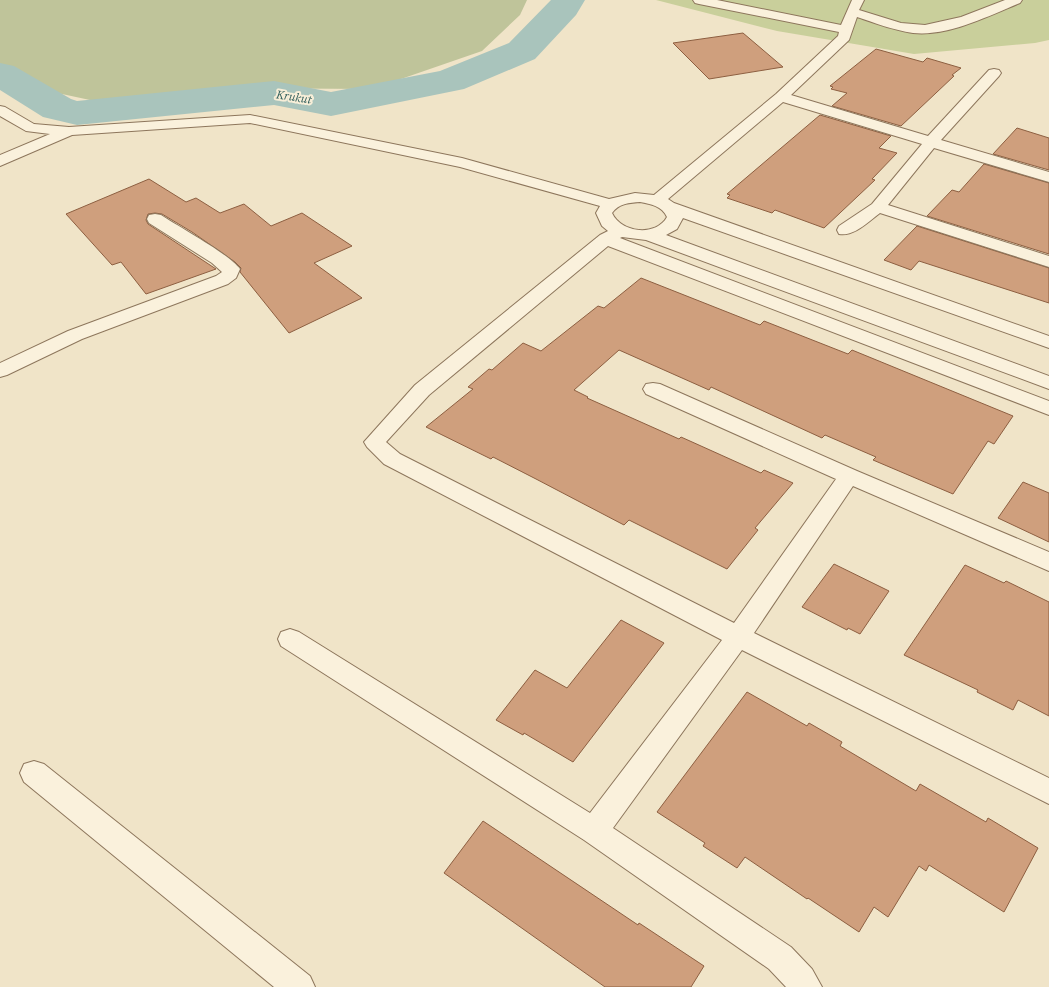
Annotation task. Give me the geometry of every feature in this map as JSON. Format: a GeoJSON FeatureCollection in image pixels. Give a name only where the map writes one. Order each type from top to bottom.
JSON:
{"type":"FeatureCollection","features":[{"type":"Feature","properties":{"kind":"street"},"geometry":{"type":"LineString","coordinates":[[699,0],[846,30]]}},
{"type":"Feature","properties":{"kind":"street"},"geometry":{"type":"LineString","coordinates":[[663,204],[781,97],[844,37],[855,6],[914,30],[934,29],[978,16],[1016,0]]}},
{"type":"Feature","properties":{"kind":"street"},"geometry":{"type":"LineString","coordinates":[[845,230],[878,207],[931,142],[994,73]]}},
{"type":"Feature","properties":{"kind":"street"},"geometry":{"type":"LineString","coordinates":[[781,97],[1049,177]]}},
{"type":"Feature","properties":{"kind":"street"},"geometry":{"type":"LineString","coordinates":[[0,110],[31,128],[69,131],[250,119],[462,163],[610,204]]}},
{"type":"Feature","properties":{"kind":"street"},"geometry":{"type":"LineString","coordinates":[[0,161],[69,131]]}},
{"type":"Feature","properties":{"kind":"street"},"geometry":{"type":"LineString","coordinates":[[613,235],[613,227],[605,218],[604,213],[610,204],[623,199],[631,198],[663,204],[1049,342]]}},
{"type":"Feature","properties":{"kind":"street"},"geometry":{"type":"LineString","coordinates":[[649,235],[665,230],[671,226],[675,217],[663,204]]}},
{"type":"Feature","properties":{"kind":"street"},"geometry":{"type":"LineString","coordinates":[[878,207],[1049,262]]}},
{"type":"Feature","properties":{"kind":"street"},"geometry":{"type":"LineString","coordinates":[[0,371],[75,335],[222,280],[230,274],[230,269],[218,259],[154,219]]}},
{"type":"Feature","properties":{"kind":"street"},"geometry":{"type":"LineString","coordinates":[[613,235],[1049,408]]}},
{"type":"Feature","properties":{"kind":"street"},"geometry":{"type":"LineString","coordinates":[[1049,383],[649,235],[613,235],[422,390],[374,442],[392,459],[738,637],[1049,792]]}},
{"type":"Feature","properties":{"kind":"street"},"geometry":{"type":"LineString","coordinates":[[653,389],[849,476],[1049,562]]}},
{"type":"Feature","properties":{"kind":"street"},"geometry":{"type":"LineString","coordinates":[[594,831],[738,637],[849,476]]}},
{"type":"Feature","properties":{"kind":"street"},"geometry":{"type":"LineString","coordinates":[[290,639],[594,831],[780,958],[806,987]]}},
{"type":"Feature","properties":{"kind":"street"},"geometry":{"type":"LineString","coordinates":[[34,773],[299,987]]}},
{"type":"Feature","properties":{"kind":"green space"},"geometry":{"type":"Polygon","coordinates":[[[0,0],[527,0],[520,15],[482,51],[372,89],[225,88],[104,103],[48,91],[0,65],[0,0]]]}},
{"type":"Feature","properties":{"kind":"green space"},"geometry":{"type":"Polygon","coordinates":[[[656,0],[1049,0],[1049,40],[1035,43],[914,54],[777,31],[656,0]]]}},
{"type":"Feature","properties":{"kind":"building"},"geometry":{"type":"Polygon","coordinates":[[[743,33],[783,67],[709,79],[673,43],[743,33]]]}},
{"type":"Feature","properties":{"kind":"building"},"geometry":{"type":"Polygon","coordinates":[[[876,49],[923,62],[927,58],[961,68],[952,75],[954,76],[901,126],[832,106],[847,93],[831,89],[833,87],[830,86],[876,49]]]}},
{"type":"Feature","properties":{"kind":"building"},"geometry":{"type":"Polygon","coordinates":[[[820,115],[891,136],[879,148],[897,153],[872,179],[875,180],[824,228],[775,210],[772,213],[727,198],[730,195],[727,194],[820,115]]]}},
{"type":"Feature","properties":{"kind":"building"},"geometry":{"type":"Polygon","coordinates":[[[1017,128],[1049,138],[1049,170],[993,154],[1017,128]]]}},
{"type":"Feature","properties":{"kind":"building"},"geometry":{"type":"Polygon","coordinates":[[[984,164],[1049,183],[1049,254],[927,216],[952,190],[959,192],[984,164]]]}},
{"type":"Feature","properties":{"kind":"building"},"geometry":{"type":"Polygon","coordinates":[[[149,179],[186,202],[196,198],[220,213],[244,204],[271,226],[302,213],[352,246],[314,263],[362,298],[289,333],[240,272],[241,268],[235,262],[192,232],[162,214],[155,213],[148,214],[146,220],[148,224],[216,269],[146,294],[121,262],[112,265],[66,214],[149,179]]]}},
{"type":"Feature","properties":{"kind":"building"},"geometry":{"type":"Polygon","coordinates":[[[917,226],[1049,268],[1049,303],[919,261],[911,270],[884,260],[917,226]]]}},
{"type":"Feature","properties":{"kind":"building"},"geometry":{"type":"Polygon","coordinates":[[[641,278],[760,325],[764,321],[848,354],[852,350],[1013,416],[994,444],[988,441],[953,494],[873,460],[876,457],[825,435],[822,438],[711,387],[709,390],[619,350],[574,390],[588,397],[587,398],[679,439],[681,437],[761,473],[764,470],[793,483],[755,528],[758,530],[727,569],[629,520],[624,525],[493,457],[491,459],[426,427],[473,389],[468,387],[489,369],[492,370],[523,343],[541,351],[598,306],[604,308],[641,278]]]}},
{"type":"Feature","properties":{"kind":"building"},"geometry":{"type":"Polygon","coordinates":[[[1023,482],[1049,493],[1049,542],[998,518],[1023,482]]]}},
{"type":"Feature","properties":{"kind":"building"},"geometry":{"type":"Polygon","coordinates":[[[834,564],[889,591],[860,634],[848,628],[847,630],[802,607],[834,564]]]}},
{"type":"Feature","properties":{"kind":"building"},"geometry":{"type":"Polygon","coordinates":[[[965,565],[1004,583],[1006,581],[1049,602],[1049,716],[1018,700],[1013,710],[977,692],[978,690],[904,655],[965,565]]]}},
{"type":"Feature","properties":{"kind":"building"},"geometry":{"type":"Polygon","coordinates":[[[621,620],[664,643],[573,762],[524,733],[523,735],[496,720],[535,670],[567,688],[621,620]]]}},
{"type":"Feature","properties":{"kind":"building"},"geometry":{"type":"Polygon","coordinates":[[[747,692],[807,726],[809,723],[842,742],[840,746],[916,791],[920,784],[986,822],[988,818],[1038,848],[1004,912],[929,865],[926,871],[919,866],[888,917],[874,907],[859,932],[745,857],[737,868],[703,846],[705,843],[657,812],[747,692]]]}},
{"type":"Feature","properties":{"kind":"building"},"geometry":{"type":"Polygon","coordinates":[[[483,821],[638,925],[639,923],[704,966],[691,987],[605,987],[444,873],[483,821]]]}},
{"type":"Feature","properties":{"kind":"waterway","name":"Krukut"},"geometry":{"type":"LineString","coordinates":[[0,74],[57,108],[77,113],[274,93],[331,104],[450,81],[522,51],[564,8],[568,0]]}}]}
